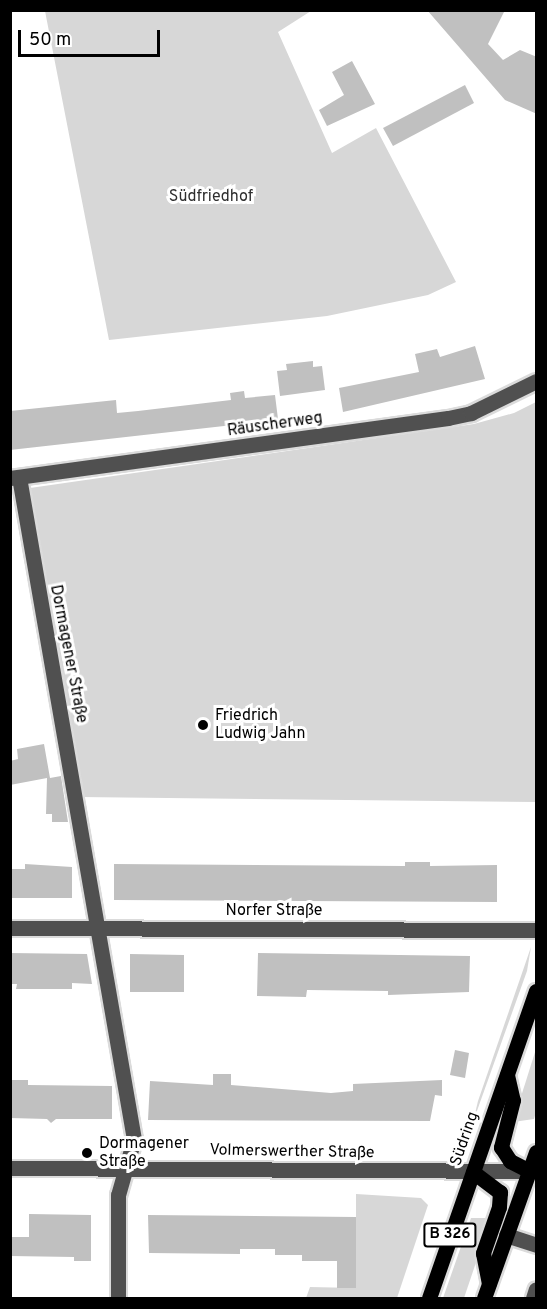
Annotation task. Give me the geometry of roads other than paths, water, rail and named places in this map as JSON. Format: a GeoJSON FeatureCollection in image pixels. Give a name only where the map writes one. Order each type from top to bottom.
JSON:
{"type":"FeatureCollection","features":[{"type":"Feature","properties":{"kind":"main road","name":"Südring"},"geometry":{"type":"LineString","coordinates":[[429,1299],[537,991]]}},
{"type":"Feature","properties":{"kind":"main road","name":"B 326"},"geometry":{"type":"LineString","coordinates":[[507,1075],[513,1100],[501,1147],[510,1161],[533,1171]]}},
{"type":"Feature","properties":{"kind":"main road","name":"B 326"},"geometry":{"type":"LineString","coordinates":[[484,1299],[506,1235],[533,1171],[537,1152]]}},
{"type":"Feature","properties":{"kind":"main road","name":"B 326"},"geometry":{"type":"LineString","coordinates":[[473,1172],[500,1192],[499,1207],[483,1253],[489,1283]]}},
{"type":"Feature","properties":{"kind":"street","name":"Räuscherweg"},"geometry":{"type":"LineString","coordinates":[[15,478],[447,418],[481,409],[537,381]]}},
{"type":"Feature","properties":{"kind":"street","name":"Dormagener Straße"},"geometry":{"type":"LineString","coordinates":[[15,478],[99,929],[134,1139],[118,1195],[118,1299]]}},
{"type":"Feature","properties":{"kind":"street","name":"Norfer Straße"},"geometry":{"type":"LineString","coordinates":[[10,928],[537,930]]}},
{"type":"Feature","properties":{"kind":"street","name":"Volmerswerther Straße"},"geometry":{"type":"LineString","coordinates":[[10,1168],[533,1171]]}},
{"type":"Feature","properties":{"kind":"street"},"geometry":{"type":"LineString","coordinates":[[506,1235],[537,1245]]}},
{"type":"Feature","properties":{"kind":"street"},"geometry":{"type":"LineString","coordinates":[[533,1299],[537,1289]]}},
{"type":"Feature","properties":{"kind":"place","name":"Friedrich Ludwig Jahn"},"geometry":{"type":"Point","coordinates":[203,725]}},
{"type":"Feature","properties":{"kind":"place","name":"Dormagener Straße"},"geometry":{"type":"Point","coordinates":[87,1153]}},
{"type":"Feature","properties":{"kind":"park label","name":"Südfriedhof"},"geometry":{"type":"Point","coordinates":[211,197]}}]}
